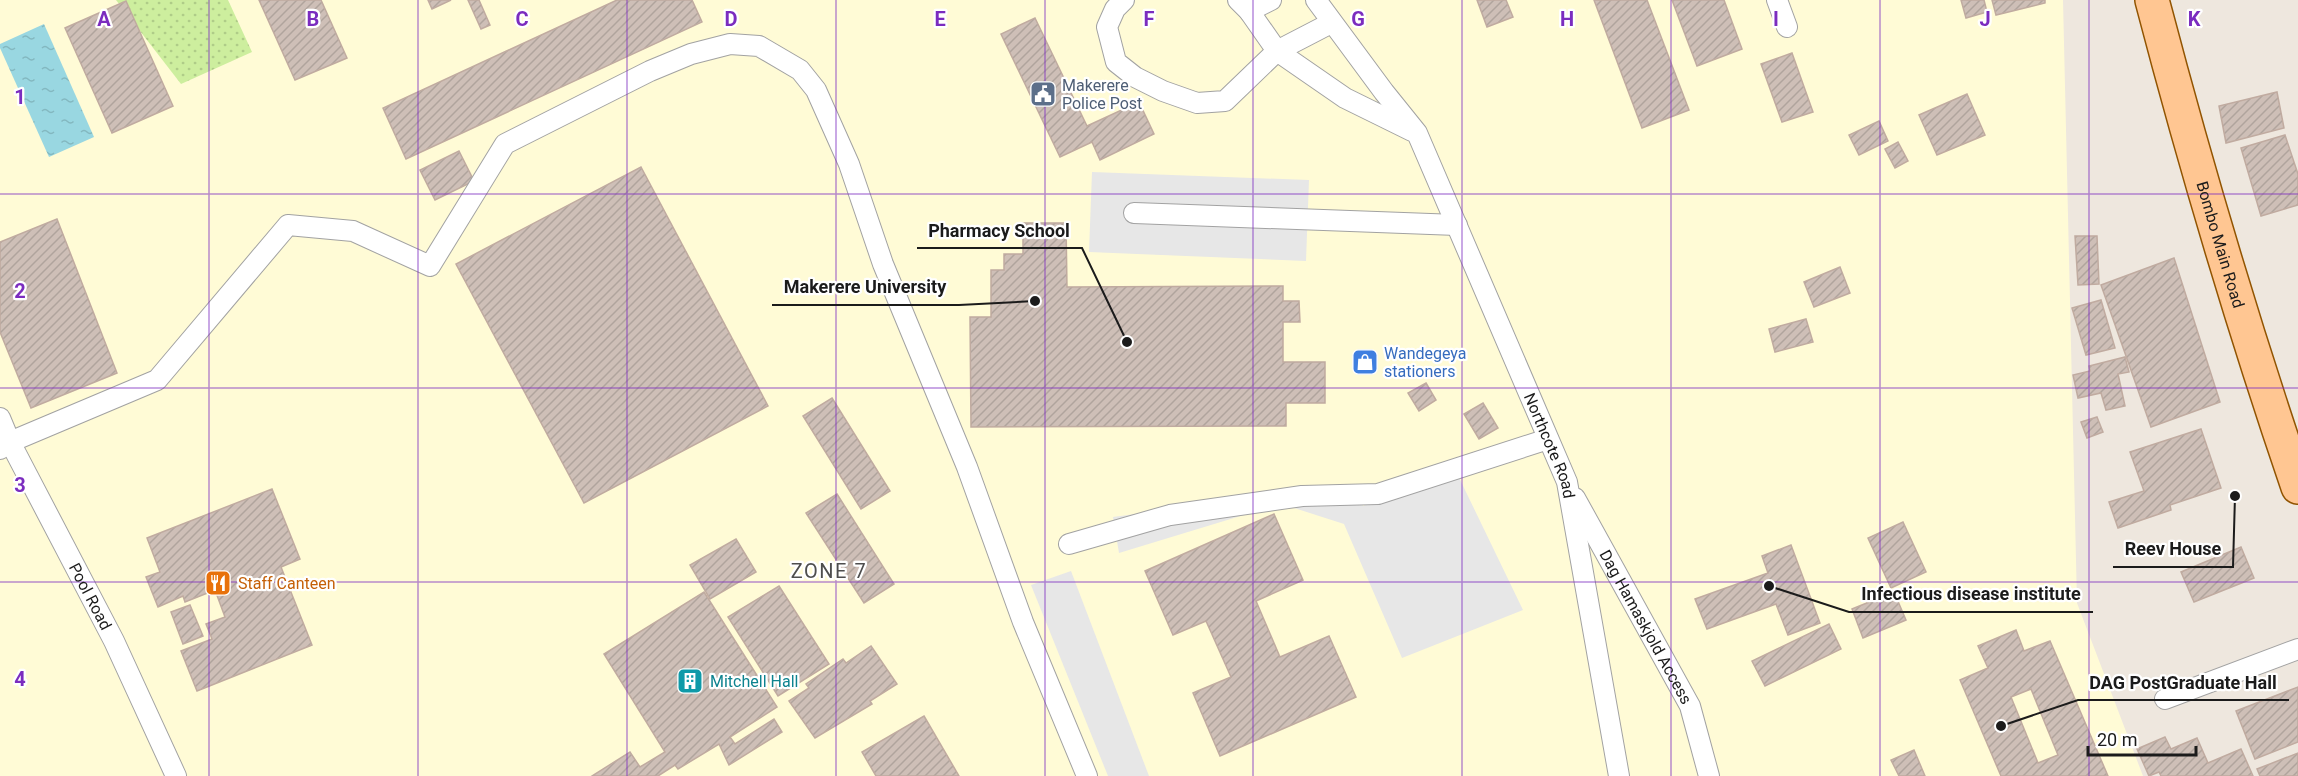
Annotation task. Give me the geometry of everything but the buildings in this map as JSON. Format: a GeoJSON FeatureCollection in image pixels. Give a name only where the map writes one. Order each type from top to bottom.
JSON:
{"type":"FeatureCollection","features":[{"type":"Feature","properties":{"kind":"main road","name":"Bombo Main Road"},"geometry":{"type":"LineString","coordinates":[[2152,0],[2191,150],[2298,487]]}},
{"type":"Feature","properties":{"kind":"lane"},"geometry":{"type":"LineString","coordinates":[[1124,0],[1115,9],[1107,27],[1116,62],[1135,77],[1163,91],[1197,103],[1225,101],[1277,51],[1331,23]]}},
{"type":"Feature","properties":{"kind":"lane"},"geometry":{"type":"LineString","coordinates":[[1271,0],[1244,5],[1277,51],[1345,98],[1417,133]]}},
{"type":"Feature","properties":{"kind":"lane","name":"Northcote Road"},"geometry":{"type":"LineString","coordinates":[[1316,0],[1331,23],[1417,133],[1567,483],[1619,776]]}},
{"type":"Feature","properties":{"kind":"lane"},"geometry":{"type":"LineString","coordinates":[[1777,0],[1787,27]]}},
{"type":"Feature","properties":{"kind":"lane"},"geometry":{"type":"LineString","coordinates":[[5,446],[157,380],[288,225],[353,231],[430,266],[505,144],[650,71],[691,54],[730,44],[759,46],[800,70],[816,90],[828,115],[849,164],[883,264],[967,467],[1023,622],[1087,776]]}},
{"type":"Feature","properties":{"kind":"lane"},"geometry":{"type":"LineString","coordinates":[[1134,213],[1456,225]]}},
{"type":"Feature","properties":{"kind":"lane","name":"Pool Road"},"geometry":{"type":"LineString","coordinates":[[0,418],[5,446],[114,641],[176,776]]}},
{"type":"Feature","properties":{"kind":"lane"},"geometry":{"type":"LineString","coordinates":[[1069,544],[1170,515],[1302,496],[1378,494],[1548,439]]}},
{"type":"Feature","properties":{"kind":"lane","name":"Dag Hamaskjold Access"},"geometry":{"type":"LineString","coordinates":[[1567,483],[1690,706],[1709,776]]}},
{"type":"Feature","properties":{"kind":"lane"},"geometry":{"type":"LineString","coordinates":[[2165,699],[2298,649]]}},
{"type":"Feature","properties":{"kind":"shaded area"},"geometry":{"type":"Polygon","coordinates":[[[0,0],[2063,0],[2077,603],[2143,776],[0,776],[0,0]]]}},
{"type":"Feature","properties":{"kind":"shaded area"},"geometry":{"type":"Polygon","coordinates":[[[1092,172],[1309,180],[1306,261],[1089,252],[1092,172]]]}},
{"type":"Feature","properties":{"kind":"shaded area"},"geometry":{"type":"Polygon","coordinates":[[[1452,463],[1523,610],[1402,658],[1344,524],[1288,506],[1247,514],[1119,553],[1113,517],[1353,485],[1363,506],[1452,463]]]}},
{"type":"Feature","properties":{"kind":"shaded area"},"geometry":{"type":"Polygon","coordinates":[[[1071,571],[1149,776],[1108,776],[1031,585],[1071,571]]]}},
{"type":"Feature","properties":{"kind":"green space"},"geometry":{"type":"Polygon","coordinates":[[[116,0],[228,0],[252,52],[181,84],[116,0]]]}},
{"type":"Feature","properties":{"kind":"water"},"geometry":{"type":"Polygon","coordinates":[[[44,24],[94,137],[49,157],[0,48],[0,44],[44,24]]]}},
{"type":"Feature","properties":{"kind":"place","name":"Makerere Police Post"},"geometry":{"type":"Point","coordinates":[1043,94]}},
{"type":"Feature","properties":{"kind":"place","name":"Makerere University"},"geometry":{"type":"Point","coordinates":[1035,301]}},
{"type":"Feature","properties":{"kind":"place","name":"Pharmacy School"},"geometry":{"type":"Point","coordinates":[1127,342]}},
{"type":"Feature","properties":{"kind":"place","name":"Wandegeya stationers"},"geometry":{"type":"Point","coordinates":[1365,362]}},
{"type":"Feature","properties":{"kind":"place","name":"Reev House"},"geometry":{"type":"Point","coordinates":[2235,496]}},
{"type":"Feature","properties":{"kind":"place","name":"Staff Canteen"},"geometry":{"type":"Point","coordinates":[218,583]}},
{"type":"Feature","properties":{"kind":"place","name":"Infectious disease institute"},"geometry":{"type":"Point","coordinates":[1769,586]}},
{"type":"Feature","properties":{"kind":"place","name":"Mitchell Hall"},"geometry":{"type":"Point","coordinates":[690,681]}},
{"type":"Feature","properties":{"kind":"place","name":"DAG PostGraduate Hall"},"geometry":{"type":"Point","coordinates":[2001,726]}},
{"type":"Feature","properties":{"kind":"district","name":"ZONE 7"},"geometry":{"type":"Point","coordinates":[829,571]}}]}
